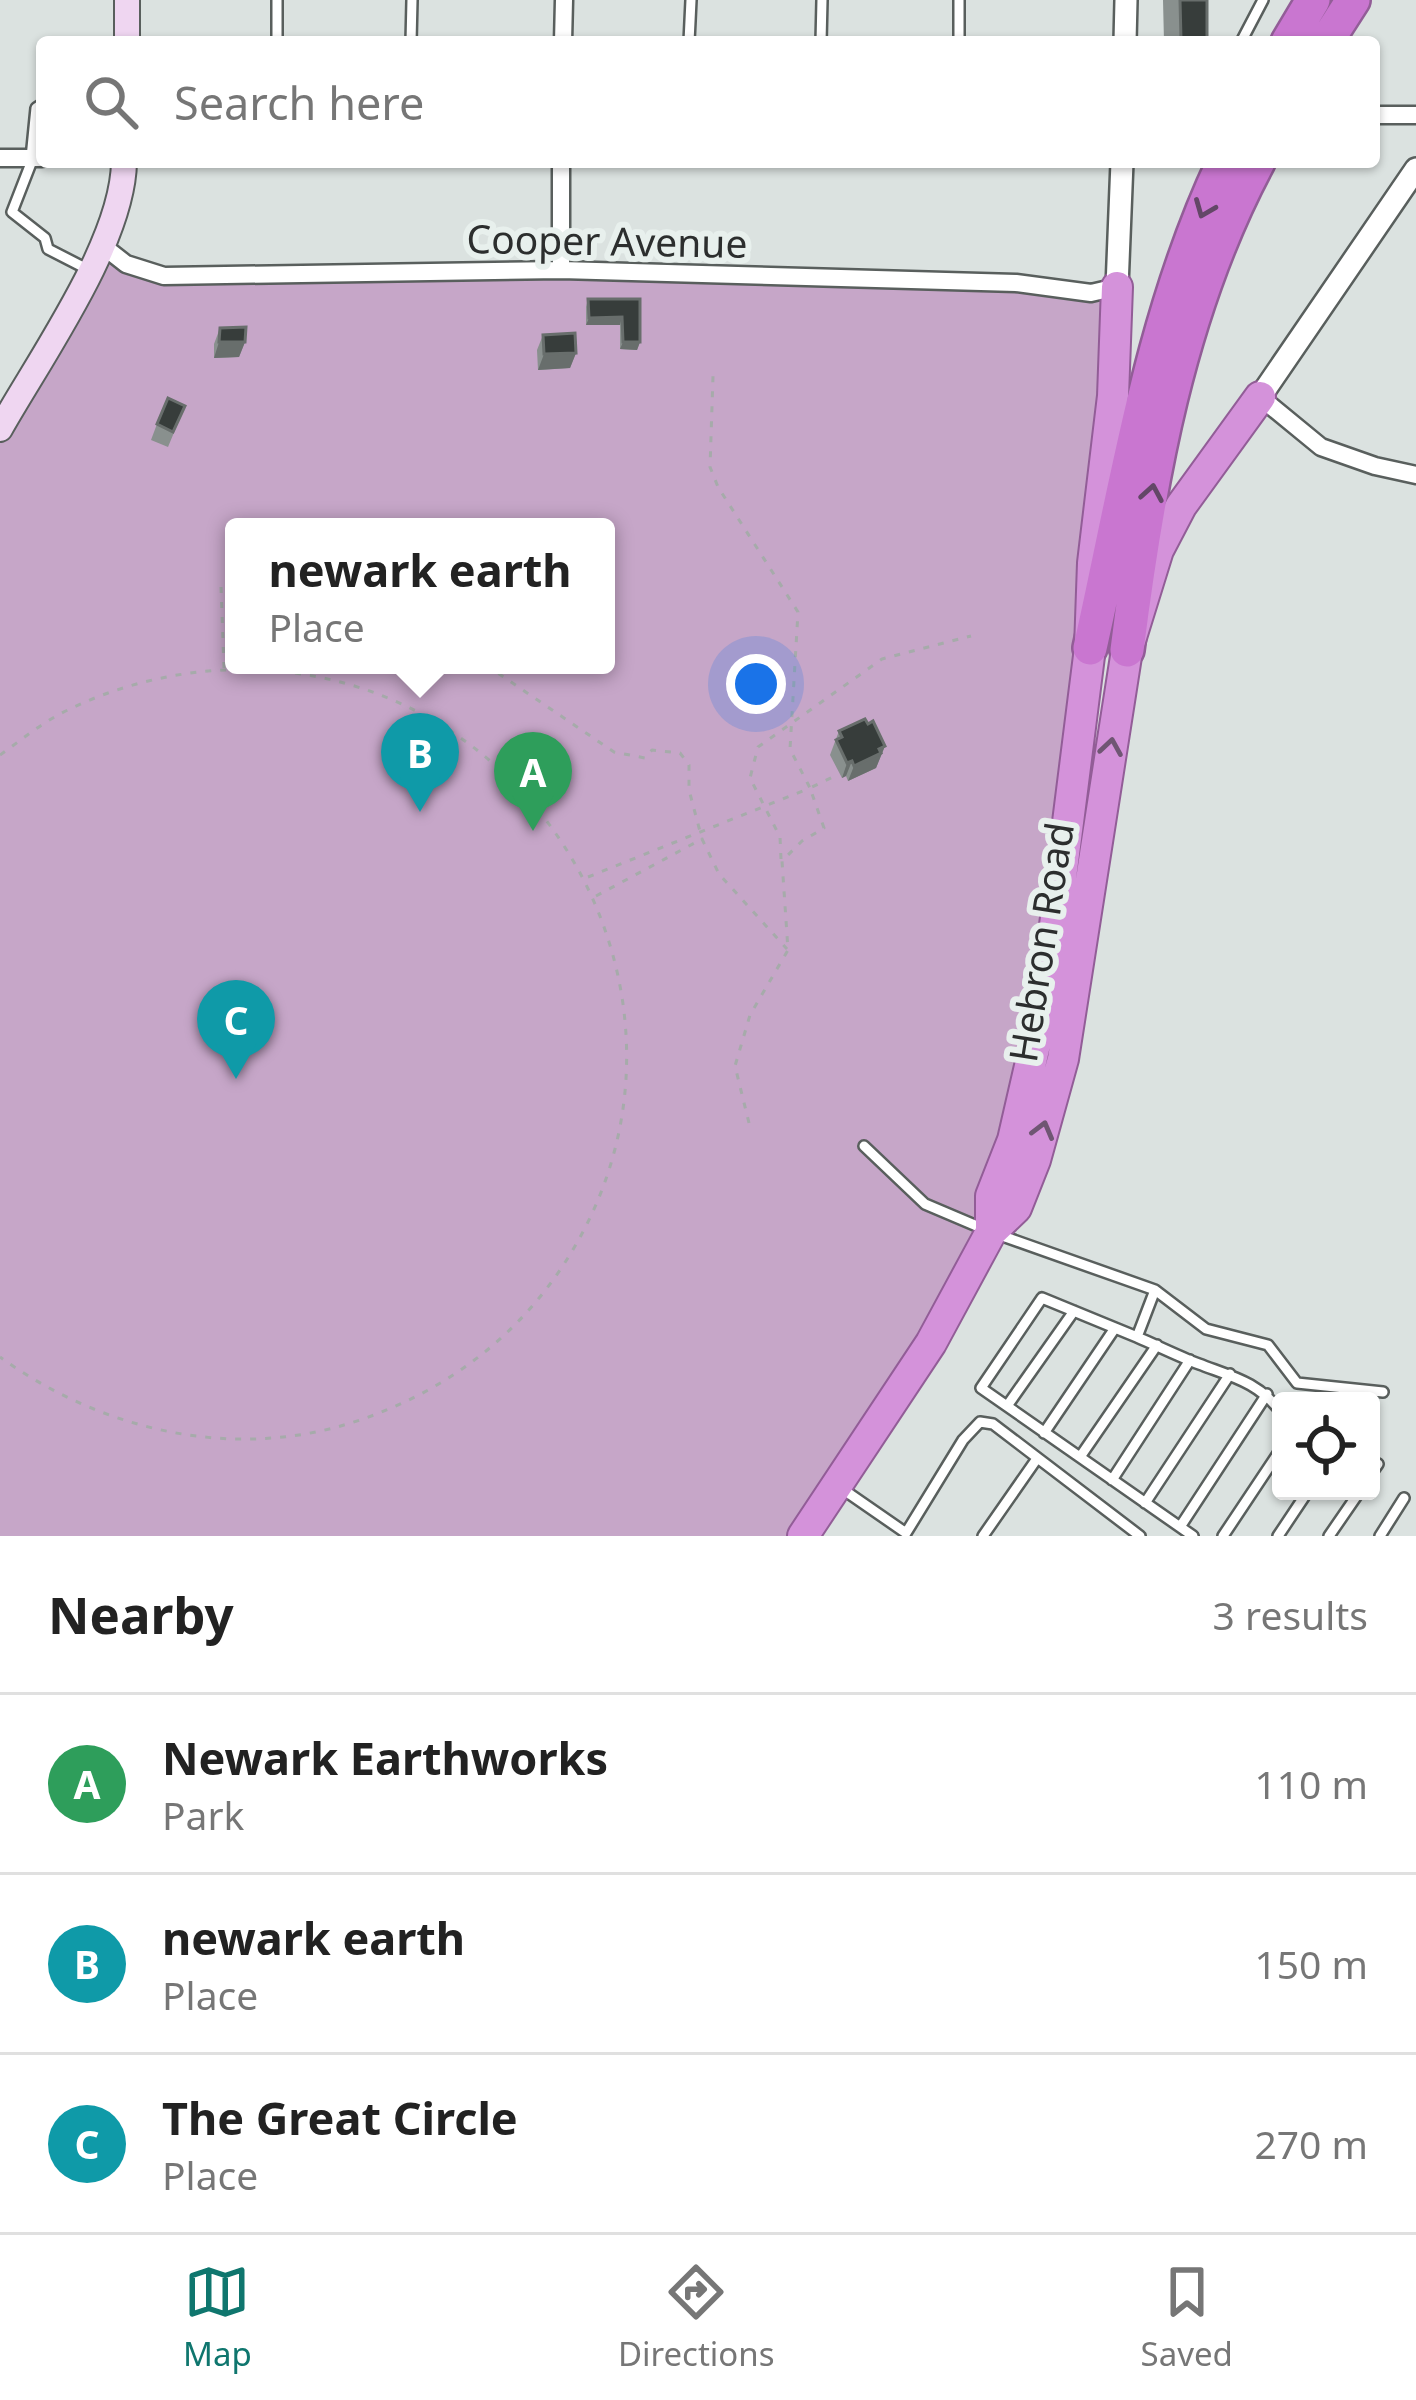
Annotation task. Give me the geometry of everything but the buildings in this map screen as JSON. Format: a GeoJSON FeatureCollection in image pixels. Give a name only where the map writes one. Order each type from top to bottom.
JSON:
{"type":"FeatureCollection","features":[{"type":"Feature","properties":{"kind":"highway"},"geometry":{"type":"LineString","coordinates":[[1291,36],[1312,0]]}},
{"type":"Feature","properties":{"kind":"highway"},"geometry":{"type":"LineString","coordinates":[[1330,36],[1353,0]]}},
{"type":"Feature","properties":{"kind":"highway"},"geometry":{"type":"LineString","coordinates":[[1090,648],[1155,350],[1184,257],[1221,168]]}},
{"type":"Feature","properties":{"kind":"highway"},"geometry":{"type":"LineString","coordinates":[[1126,650],[1171,398],[1219,247],[1255,168]]}},
{"type":"Feature","properties":{"kind":"highway","name":"Hebron Road"},"geometry":{"type":"LineString","coordinates":[[992,1232],[991,1196],[1013,1140],[1042,1014],[1090,648],[1093,562],[1113,396],[1117,287]]}},
{"type":"Feature","properties":{"kind":"highway","name":"Hebron Road"},"geometry":{"type":"LineString","coordinates":[[802,1536],[932,1343],[992,1232],[1016,1208],[1063,1060],[1126,650],[1158,550],[1181,506],[1259,397]]}},
{"type":"Feature","properties":{"kind":"main road"},"geometry":{"type":"LineString","coordinates":[[127,0],[127,36]]}},
{"type":"Feature","properties":{"kind":"main road"},"geometry":{"type":"LineString","coordinates":[[0,429],[103,246],[118,211],[123,168]]}},
{"type":"Feature","properties":{"kind":"street"},"geometry":{"type":"LineString","coordinates":[[563,36],[564,0]]}},
{"type":"Feature","properties":{"kind":"street"},"geometry":{"type":"LineString","coordinates":[[1125,36],[1126,0]]}},
{"type":"Feature","properties":{"kind":"street"},"geometry":{"type":"LineString","coordinates":[[1380,115],[1416,116]]}},
{"type":"Feature","properties":{"kind":"street"},"geometry":{"type":"LineString","coordinates":[[0,158],[35,158]]}},
{"type":"Feature","properties":{"kind":"street"},"geometry":{"type":"LineString","coordinates":[[561,168],[561,270]]}},
{"type":"Feature","properties":{"kind":"street"},"geometry":{"type":"LineString","coordinates":[[1117,287],[1122,168]]}},
{"type":"Feature","properties":{"kind":"street"},"geometry":{"type":"LineString","coordinates":[[1416,169],[1259,397],[1321,447],[1416,475]]}},
{"type":"Feature","properties":{"kind":"street","name":"Cooper Avenue"},"geometry":{"type":"LineString","coordinates":[[103,246],[126,264],[164,276],[561,270],[975,281],[1090,293],[1117,287]]}},
{"type":"Feature","properties":{"kind":"lane"},"geometry":{"type":"LineString","coordinates":[[277,0],[277,36]]}},
{"type":"Feature","properties":{"kind":"lane"},"geometry":{"type":"LineString","coordinates":[[411,36],[412,0]]}},
{"type":"Feature","properties":{"kind":"lane"},"geometry":{"type":"LineString","coordinates":[[689,36],[691,0]]}},
{"type":"Feature","properties":{"kind":"lane"},"geometry":{"type":"LineString","coordinates":[[821,36],[822,0]]}},
{"type":"Feature","properties":{"kind":"lane"},"geometry":{"type":"LineString","coordinates":[[959,0],[959,36]]}},
{"type":"Feature","properties":{"kind":"lane"},"geometry":{"type":"LineString","coordinates":[[1244,36],[1263,0]]}},
{"type":"Feature","properties":{"kind":"lane"},"geometry":{"type":"LineString","coordinates":[[12,212],[35,158],[36,107]]}},
{"type":"Feature","properties":{"kind":"lane"},"geometry":{"type":"LineString","coordinates":[[0,208],[45,238],[48,249],[89,270]]}},
{"type":"Feature","properties":{"kind":"lane"},"geometry":{"type":"LineString","coordinates":[[864,1146],[925,1204],[1155,1290],[1206,1329],[1268,1345],[1298,1384],[1383,1392]]}},
{"type":"Feature","properties":{"kind":"lane"},"geometry":{"type":"LineString","coordinates":[[1137,1336],[1155,1290]]}},
{"type":"Feature","properties":{"kind":"lane"},"geometry":{"type":"LineString","coordinates":[[1193,1536],[981,1388],[1042,1298],[1230,1374],[1272,1400]]}},
{"type":"Feature","properties":{"kind":"lane"},"geometry":{"type":"LineString","coordinates":[[1007,1406],[1074,1311]]}},
{"type":"Feature","properties":{"kind":"lane"},"geometry":{"type":"LineString","coordinates":[[1044,1432],[1115,1328]]}},
{"type":"Feature","properties":{"kind":"lane"},"geometry":{"type":"LineString","coordinates":[[1080,1457],[1157,1346]]}},
{"type":"Feature","properties":{"kind":"lane"},"geometry":{"type":"LineString","coordinates":[[1112,1480],[1190,1360]]}},
{"type":"Feature","properties":{"kind":"lane"},"geometry":{"type":"LineString","coordinates":[[1145,1503],[1230,1374]]}},
{"type":"Feature","properties":{"kind":"lane"},"geometry":{"type":"LineString","coordinates":[[1180,1527],[1267,1394]]}},
{"type":"Feature","properties":{"kind":"lane"},"geometry":{"type":"LineString","coordinates":[[837,1484],[908,1534],[963,1439],[980,1422],[993,1424],[1140,1536]]}},
{"type":"Feature","properties":{"kind":"lane"},"geometry":{"type":"LineString","coordinates":[[983,1536],[1036,1460]]}},
{"type":"Feature","properties":{"kind":"lane"},"geometry":{"type":"LineString","coordinates":[[1223,1536],[1272,1462]]}},
{"type":"Feature","properties":{"kind":"lane"},"geometry":{"type":"LineString","coordinates":[[1380,1536],[1404,1498]]}},
{"type":"Feature","properties":{"kind":"lane"},"geometry":{"type":"LineString","coordinates":[[1278,1536],[1302,1500]]}},
{"type":"Feature","properties":{"kind":"lane"},"geometry":{"type":"LineString","coordinates":[[1330,1536],[1354,1500]]}},
{"type":"Feature","properties":{"kind":"path"},"geometry":{"type":"LineString","coordinates":[[713,376],[710,467],[798,612],[790,749],[811,788],[824,828],[782,861]]}},
{"type":"Feature","properties":{"kind":"path"},"geometry":{"type":"LineString","coordinates":[[0,754],[60,714],[140,682],[224,670],[220,587],[225,587]]}},
{"type":"Feature","properties":{"kind":"path"},"geometry":{"type":"LineString","coordinates":[[749,1123],[735,1066],[750,1015],[788,950],[779,837],[750,778],[758,747],[882,658],[971,636]]}},
{"type":"Feature","properties":{"kind":"path"},"geometry":{"type":"LineString","coordinates":[[0,1357],[75,1404],[156,1432],[241,1441],[326,1431],[407,1404],[480,1359],[541,1299],[587,1228],[617,1148],[628,1064],[621,978],[586,878],[546,817],[495,764],[436,721],[369,691],[302,674]]}},
{"type":"Feature","properties":{"kind":"path"},"geometry":{"type":"LineString","coordinates":[[499,674],[614,752],[644,758],[652,750],[680,753],[689,765],[689,790],[701,836],[719,874],[788,950]]}},
{"type":"Feature","properties":{"kind":"path"},"geometry":{"type":"LineString","coordinates":[[586,878],[701,836],[839,774]]}},
{"type":"Feature","properties":{"kind":"path"},"geometry":{"type":"LineString","coordinates":[[595,897],[701,836]]}},
{"type":"Feature","properties":{"kind":"shaded area"},"geometry":{"type":"Polygon","coordinates":[[[103,246],[164,276],[561,270],[1117,287],[1090,648],[991,1232],[803,1536],[0,1536],[0,431],[103,246]]]}},
{"type":"Feature","properties":{"kind":"place","name":"newark earth"},"geometry":{"type":"Point","coordinates":[420,812]}},
{"type":"Feature","properties":{"kind":"place","name":"Newark Earthworks"},"geometry":{"type":"Point","coordinates":[533,831]}},
{"type":"Feature","properties":{"kind":"place","name":"The Great Circle"},"geometry":{"type":"Point","coordinates":[236,1079]}}]}
